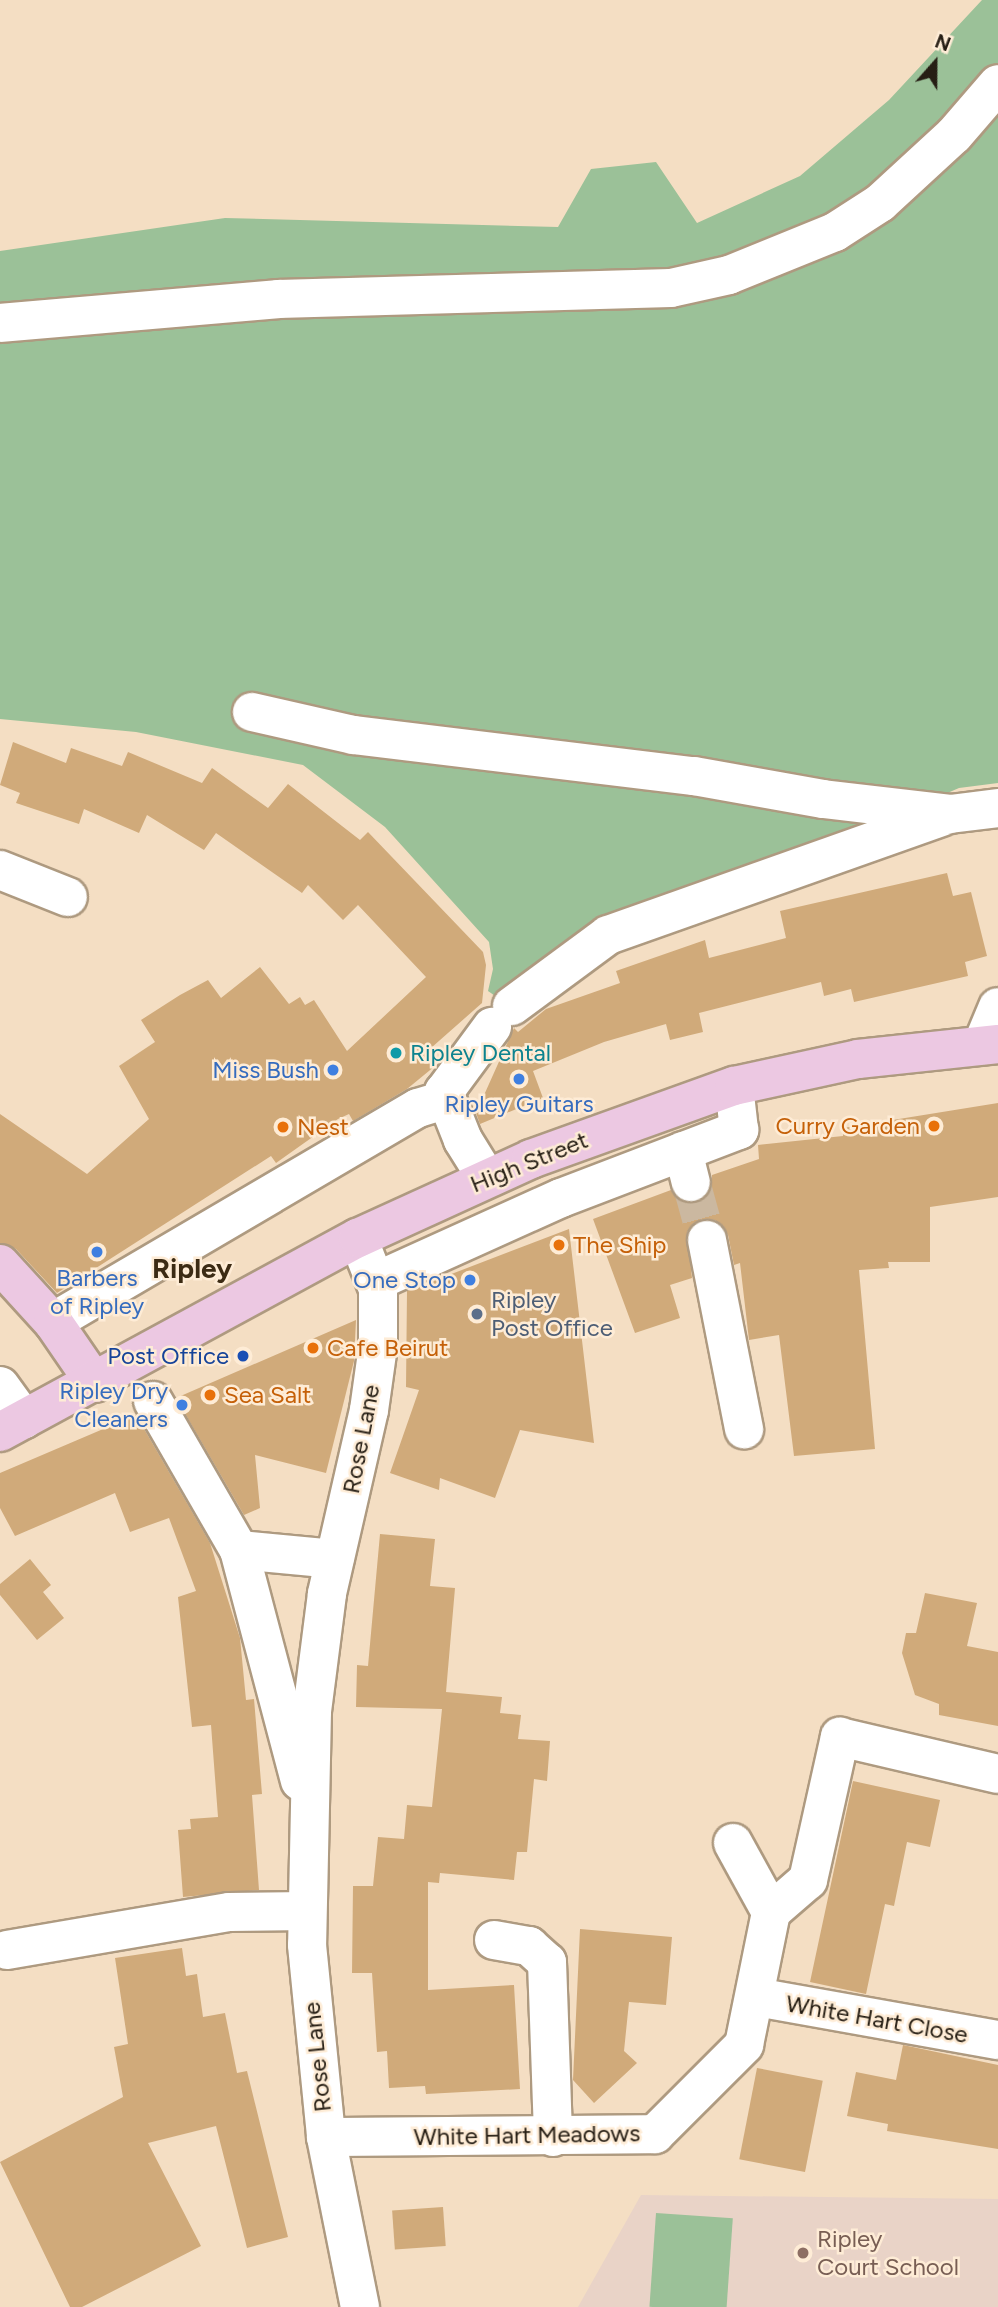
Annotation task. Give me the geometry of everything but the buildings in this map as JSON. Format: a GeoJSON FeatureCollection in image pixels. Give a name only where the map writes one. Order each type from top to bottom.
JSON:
{"type":"FeatureCollection","features":[{"type":"Feature","properties":{"kind":"main road","name":"High Street"},"geometry":{"type":"LineString","coordinates":[[12,1426],[358,1238],[486,1177],[734,1086],[858,1059],[990,1045]]}},
{"type":"Feature","properties":{"kind":"main road"},"geometry":{"type":"LineString","coordinates":[[0,1264],[53,1322],[95,1383]]}},
{"type":"Feature","properties":{"kind":"street"},"geometry":{"type":"LineString","coordinates":[[0,323],[278,299],[671,288],[717,278],[780,258],[880,203],[954,135],[998,84]]}},
{"type":"Feature","properties":{"kind":"street"},"geometry":{"type":"LineString","coordinates":[[252,712],[353,736],[694,776],[950,814]]}},
{"type":"Feature","properties":{"kind":"street"},"geometry":{"type":"LineString","coordinates":[[486,1177],[444,1100],[447,1081],[502,1017],[608,935],[950,814],[998,808]]}},
{"type":"Feature","properties":{"kind":"street"},"geometry":{"type":"LineString","coordinates":[[0,870],[68,897]]}},
{"type":"Feature","properties":{"kind":"street"},"geometry":{"type":"LineString","coordinates":[[990,1045],[998,1007]]}},
{"type":"Feature","properties":{"kind":"street"},"geometry":{"type":"LineString","coordinates":[[377,1281],[549,1203],[687,1166],[739,1129],[734,1086]]}},
{"type":"Feature","properties":{"kind":"street"},"geometry":{"type":"LineString","coordinates":[[53,1322],[418,1108],[444,1100]]}},
{"type":"Feature","properties":{"kind":"street","name":"Rose Lane"},"geometry":{"type":"LineString","coordinates":[[358,1238],[377,1281],[379,1321],[369,1410],[335,1559],[312,1711],[307,1804],[307,1911],[326,2137],[360,2307]]}},
{"type":"Feature","properties":{"kind":"street"},"geometry":{"type":"LineString","coordinates":[[707,1240],[744,1429]]}},
{"type":"Feature","properties":{"kind":"street"},"geometry":{"type":"LineString","coordinates":[[0,1386],[12,1426]]}},
{"type":"Feature","properties":{"kind":"street","name":"Rose Lane"},"geometry":{"type":"LineString","coordinates":[[153,1401],[239,1550],[275,1702],[307,1804]]}},
{"type":"Feature","properties":{"kind":"street"},"geometry":{"type":"LineString","coordinates":[[239,1550],[335,1559]]}},
{"type":"Feature","properties":{"kind":"street"},"geometry":{"type":"LineString","coordinates":[[733,1843],[771,1912],[808,1880],[839,1737],[998,1774]]}},
{"type":"Feature","properties":{"kind":"street"},"geometry":{"type":"LineString","coordinates":[[7,1950],[229,1912],[307,1911]]}},
{"type":"Feature","properties":{"kind":"street","name":"White Hart Meadows"},"geometry":{"type":"LineString","coordinates":[[326,2137],[655,2134],[744,2045],[756,1997],[771,1912]]}},
{"type":"Feature","properties":{"kind":"street"},"geometry":{"type":"LineString","coordinates":[[494,1940],[529,1946],[547,1962],[554,2137]]}},
{"type":"Feature","properties":{"kind":"street","name":"White Hart Close"},"geometry":{"type":"LineString","coordinates":[[756,1997],[998,2040]]}},
{"type":"Feature","properties":{"kind":"shaded area","name":"Ripley Court School"},"geometry":{"type":"Polygon","coordinates":[[[641,2195],[998,2199],[998,2307],[578,2307],[641,2195]]]}},
{"type":"Feature","properties":{"kind":"green space"},"geometry":{"type":"Polygon","coordinates":[[[982,0],[998,0],[998,783],[959,788],[861,830],[504,1002],[488,991],[493,969],[489,942],[385,827],[303,765],[136,732],[0,719],[0,251],[225,218],[558,227],[591,169],[656,162],[697,223],[800,176],[889,100],[982,0]]]}},
{"type":"Feature","properties":{"kind":"green space"},"geometry":{"type":"Polygon","coordinates":[[[656,2213],[733,2218],[727,2307],[649,2307],[656,2213]]]}},
{"type":"Feature","properties":{"kind":"tunnel"},"geometry":{"type":"LineString","coordinates":[[691,1182],[707,1240]]}},
{"type":"Feature","properties":{"kind":"place","name":"Ripley Dental"},"geometry":{"type":"Point","coordinates":[396,1053]}},
{"type":"Feature","properties":{"kind":"place","name":"Miss Bush"},"geometry":{"type":"Point","coordinates":[333,1070]}},
{"type":"Feature","properties":{"kind":"place","name":"Ripley Guitars"},"geometry":{"type":"Point","coordinates":[519,1079]}},
{"type":"Feature","properties":{"kind":"place","name":"Curry Garden"},"geometry":{"type":"Point","coordinates":[934,1126]}},
{"type":"Feature","properties":{"kind":"place","name":"Nest"},"geometry":{"type":"Point","coordinates":[283,1127]}},
{"type":"Feature","properties":{"kind":"place","name":"The Ship"},"geometry":{"type":"Point","coordinates":[559,1245]}},
{"type":"Feature","properties":{"kind":"place","name":"Barbers of Ripley"},"geometry":{"type":"Point","coordinates":[97,1252]}},
{"type":"Feature","properties":{"kind":"place","name":"One Stop"},"geometry":{"type":"Point","coordinates":[470,1280]}},
{"type":"Feature","properties":{"kind":"place","name":"Ripley Post Office"},"geometry":{"type":"Point","coordinates":[477,1314]}},
{"type":"Feature","properties":{"kind":"place","name":"Cafe Beirut"},"geometry":{"type":"Point","coordinates":[313,1348]}},
{"type":"Feature","properties":{"kind":"place","name":"Post Office"},"geometry":{"type":"Point","coordinates":[243,1356]}},
{"type":"Feature","properties":{"kind":"place","name":"Sea Salt"},"geometry":{"type":"Point","coordinates":[210,1395]}},
{"type":"Feature","properties":{"kind":"place","name":"Ripley Dry Cleaners"},"geometry":{"type":"Point","coordinates":[182,1405]}},
{"type":"Feature","properties":{"kind":"place","name":"Ripley Court School"},"geometry":{"type":"Point","coordinates":[803,2253]}},
{"type":"Feature","properties":{"kind":"district","name":"Ripley"},"geometry":{"type":"Point","coordinates":[192,1268]}}]}
